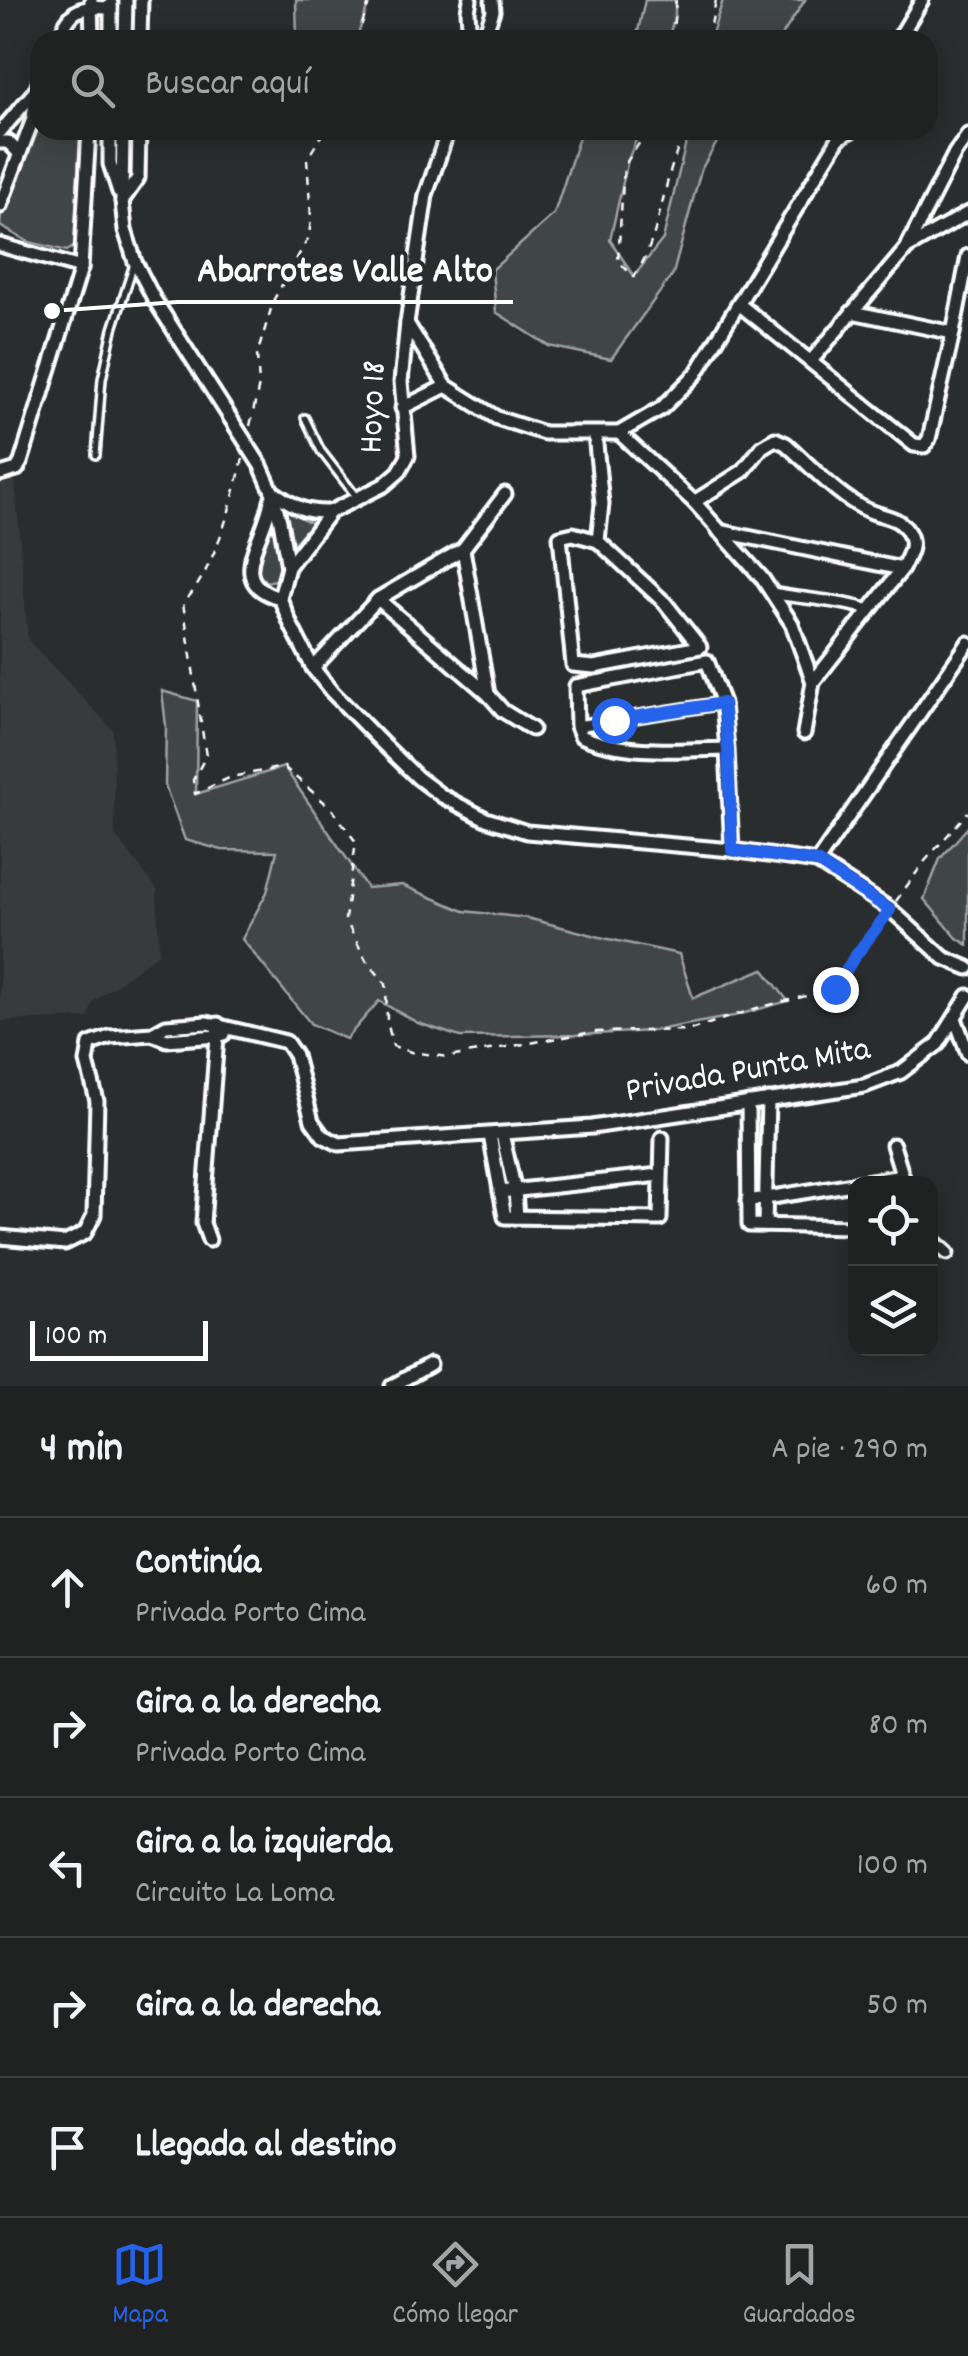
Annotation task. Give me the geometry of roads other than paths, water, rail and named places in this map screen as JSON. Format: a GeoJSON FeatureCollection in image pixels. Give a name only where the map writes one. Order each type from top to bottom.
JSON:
{"type":"FeatureCollection","features":[{"type":"Feature","properties":{"kind":"street"},"geometry":{"type":"LineString","coordinates":[[125,30],[126,0]]}},
{"type":"Feature","properties":{"kind":"street"},"geometry":{"type":"LineString","coordinates":[[140,30],[141,0]]}},
{"type":"Feature","properties":{"kind":"street"},"geometry":{"type":"LineString","coordinates":[[469,30],[470,0]]}},
{"type":"Feature","properties":{"kind":"street"},"geometry":{"type":"LineString","coordinates":[[486,30],[492,0]]}},
{"type":"Feature","properties":{"kind":"street"},"geometry":{"type":"LineString","coordinates":[[904,30],[922,0]]}},
{"type":"Feature","properties":{"kind":"street"},"geometry":{"type":"LineString","coordinates":[[91,3],[92,30]]}},
{"type":"Feature","properties":{"kind":"street"},"geometry":{"type":"LineString","coordinates":[[62,30],[68,17],[91,3],[111,4],[111,30]]}},
{"type":"Feature","properties":{"kind":"street"},"geometry":{"type":"LineString","coordinates":[[0,132],[30,95]]}},
{"type":"Feature","properties":{"kind":"street"},"geometry":{"type":"LineString","coordinates":[[0,206],[30,124]]}},
{"type":"Feature","properties":{"kind":"street"},"geometry":{"type":"LineString","coordinates":[[811,361],[907,248],[955,152],[968,135]]}},
{"type":"Feature","properties":{"kind":"street"},"geometry":{"type":"LineString","coordinates":[[0,474],[17,470],[21,462],[81,268],[88,140]]}},
{"type":"Feature","properties":{"kind":"street"},"geometry":{"type":"LineString","coordinates":[[110,140],[110,164],[122,200]]}},
{"type":"Feature","properties":{"kind":"street"},"geometry":{"type":"LineString","coordinates":[[124,140],[122,200],[125,230],[135,262],[272,490],[288,567],[280,598],[291,625],[312,668],[418,778],[442,796],[486,819],[527,832],[732,850],[817,862],[890,910],[944,958],[968,968]]}},
{"type":"Feature","properties":{"kind":"street"},"geometry":{"type":"LineString","coordinates":[[122,200],[138,178],[139,140]]}},
{"type":"Feature","properties":{"kind":"street","name":"Hoyo 18"},"geometry":{"type":"LineString","coordinates":[[288,567],[330,512],[384,485],[400,472],[408,456],[401,382],[426,195],[445,140]]}},
{"type":"Feature","properties":{"kind":"street"},"geometry":{"type":"LineString","coordinates":[[408,324],[446,386],[497,418],[544,433],[619,433],[662,408],[696,374],[836,140]]}},
{"type":"Feature","properties":{"kind":"street"},"geometry":{"type":"LineString","coordinates":[[0,142],[8,142],[19,153]]}},
{"type":"Feature","properties":{"kind":"street"},"geometry":{"type":"LineString","coordinates":[[907,248],[968,213]]}},
{"type":"Feature","properties":{"kind":"street"},"geometry":{"type":"LineString","coordinates":[[0,245],[81,268]]}},
{"type":"Feature","properties":{"kind":"street"},"geometry":{"type":"LineString","coordinates":[[740,305],[914,446],[924,446],[929,439],[954,333],[968,256]]}},
{"type":"Feature","properties":{"kind":"street"},"geometry":{"type":"LineString","coordinates":[[852,312],[954,333]]}},
{"type":"Feature","properties":{"kind":"street"},"geometry":{"type":"LineString","coordinates":[[402,408],[446,386]]}},
{"type":"Feature","properties":{"kind":"street"},"geometry":{"type":"LineString","coordinates":[[619,433],[694,502],[762,578],[792,624],[813,682]]}},
{"type":"Feature","properties":{"kind":"street"},"geometry":{"type":"LineString","coordinates":[[595,434],[602,504],[598,541]]}},
{"type":"Feature","properties":{"kind":"street"},"geometry":{"type":"LineString","coordinates":[[694,502],[742,470],[762,447],[776,439],[848,498],[866,510],[900,521],[911,536],[912,550],[902,569],[813,682],[804,732]]}},
{"type":"Feature","properties":{"kind":"street"},"geometry":{"type":"LineString","coordinates":[[272,490],[300,509],[330,512]]}},
{"type":"Feature","properties":{"kind":"street"},"geometry":{"type":"LineString","coordinates":[[272,490],[267,520],[250,567],[257,588],[280,598]]}},
{"type":"Feature","properties":{"kind":"street"},"geometry":{"type":"LineString","coordinates":[[312,668],[378,599],[463,549],[505,494]]}},
{"type":"Feature","properties":{"kind":"street"},"geometry":{"type":"LineString","coordinates":[[718,531],[902,569]]}},
{"type":"Feature","properties":{"kind":"street"},"geometry":{"type":"LineString","coordinates":[[572,534],[598,541],[664,603],[700,647],[594,666],[573,665],[560,538],[572,534]]}},
{"type":"Feature","properties":{"kind":"street"},"geometry":{"type":"LineString","coordinates":[[463,549],[488,694]]}},
{"type":"Feature","properties":{"kind":"street"},"geometry":{"type":"LineString","coordinates":[[772,592],[846,602],[870,610]]}},
{"type":"Feature","properties":{"kind":"street"},"geometry":{"type":"LineString","coordinates":[[378,599],[504,712],[532,730]]}},
{"type":"Feature","properties":{"kind":"street"},"geometry":{"type":"LineString","coordinates":[[817,862],[968,644]]}},
{"type":"Feature","properties":{"kind":"street"},"geometry":{"type":"LineString","coordinates":[[728,749],[653,751],[592,741],[581,736],[577,726],[576,686],[707,661],[723,703],[728,749],[732,850]]}},
{"type":"Feature","properties":{"kind":"street"},"geometry":{"type":"LineString","coordinates":[[577,726],[723,703]]}},
{"type":"Feature","properties":{"kind":"street","name":"Privada Punta Mita"},"geometry":{"type":"LineString","coordinates":[[0,1237],[66,1243],[85,1234],[94,1215],[97,1101],[87,1062],[90,1044],[110,1037],[152,1034],[168,1040],[232,1030],[286,1042],[295,1055],[312,1121],[323,1136],[340,1144],[592,1127],[864,1086],[901,1072],[938,1044],[968,996]]}},
{"type":"Feature","properties":{"kind":"street"},"geometry":{"type":"LineString","coordinates":[[954,1018],[968,1054]]}},
{"type":"Feature","properties":{"kind":"street"},"geometry":{"type":"LineString","coordinates":[[210,1240],[203,1223],[218,1030]]}},
{"type":"Feature","properties":{"kind":"street"},"geometry":{"type":"LineString","coordinates":[[766,1225],[768,1100]]}},
{"type":"Feature","properties":{"kind":"street"},"geometry":{"type":"LineString","coordinates":[[748,1103],[749,1225],[848,1227]]}},
{"type":"Feature","properties":{"kind":"street"},"geometry":{"type":"LineString","coordinates":[[496,1134],[514,1192],[511,1217]]}},
{"type":"Feature","properties":{"kind":"street"},"geometry":{"type":"LineString","coordinates":[[496,1134],[500,1192],[511,1217]]}},
{"type":"Feature","properties":{"kind":"street"},"geometry":{"type":"LineString","coordinates":[[511,1217],[660,1219],[662,1138]]}},
{"type":"Feature","properties":{"kind":"street"},"geometry":{"type":"LineString","coordinates":[[893,1145],[903,1176]]}},
{"type":"Feature","properties":{"kind":"street"},"geometry":{"type":"LineString","coordinates":[[500,1192],[660,1175]]}},
{"type":"Feature","properties":{"kind":"street"},"geometry":{"type":"LineString","coordinates":[[748,1200],[848,1187]]}},
{"type":"Feature","properties":{"kind":"street"},"geometry":{"type":"LineString","coordinates":[[938,1246],[947,1254]]}},
{"type":"Feature","properties":{"kind":"street"},"geometry":{"type":"LineString","coordinates":[[392,1386],[430,1365]]}},
{"type":"Feature","properties":{"kind":"lane"},"geometry":{"type":"LineString","coordinates":[[96,454],[102,379],[135,262]]}},
{"type":"Feature","properties":{"kind":"lane"},"geometry":{"type":"LineString","coordinates":[[305,418],[322,451],[357,498]]}},
{"type":"Feature","properties":{"kind":"place","name":"Abarrotes Valle Alto"},"geometry":{"type":"Point","coordinates":[52,311]}}]}
